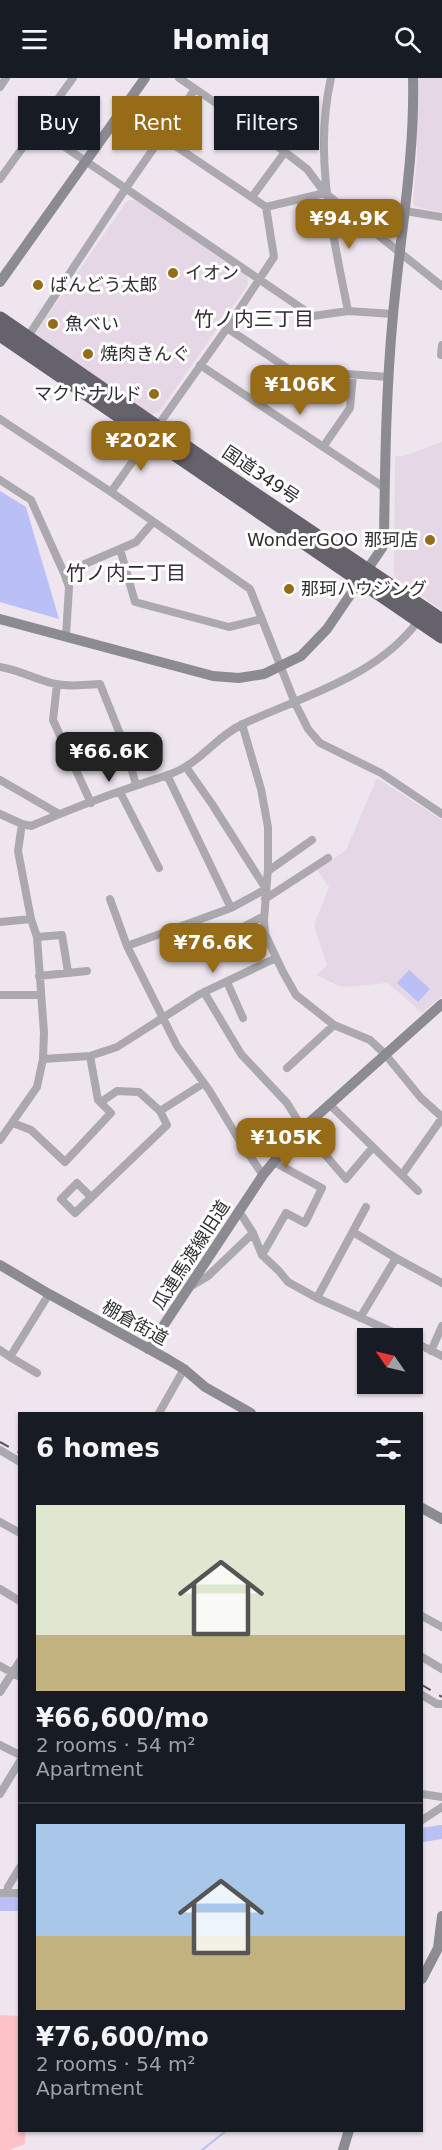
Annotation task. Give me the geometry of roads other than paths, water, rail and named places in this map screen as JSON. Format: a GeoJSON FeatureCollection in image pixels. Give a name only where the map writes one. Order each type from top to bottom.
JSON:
{"type":"FeatureCollection","features":[{"type":"Feature","properties":{"kind":"highway","name":"国道349号"},"geometry":{"type":"LineString","coordinates":[[0,319],[154,432]]}},
{"type":"Feature","properties":{"kind":"highway","name":"国道349号"},"geometry":{"type":"LineString","coordinates":[[0,334],[154,432],[363,575],[440,618]]}},
{"type":"Feature","properties":{"kind":"highway","name":"国道349号"},"geometry":{"type":"LineString","coordinates":[[363,575],[418,621],[442,636]]}},
{"type":"Feature","properties":{"kind":"street"},"geometry":{"type":"LineString","coordinates":[[0,87],[6,78]]}},
{"type":"Feature","properties":{"kind":"street"},"geometry":{"type":"LineString","coordinates":[[60,96],[73,78]]}},
{"type":"Feature","properties":{"kind":"street"},"geometry":{"type":"LineString","coordinates":[[0,282],[145,78]]}},
{"type":"Feature","properties":{"kind":"street"},"geometry":{"type":"LineString","coordinates":[[179,78],[307,169],[325,193],[442,286]]}},
{"type":"Feature","properties":{"kind":"street"},"geometry":{"type":"LineString","coordinates":[[331,78],[325,104],[323,150],[325,193],[348,311]]}},
{"type":"Feature","properties":{"kind":"street"},"geometry":{"type":"LineString","coordinates":[[0,619],[213,676],[239,678],[264,674],[301,656],[321,634],[382,548],[393,314],[414,109],[413,78]]}},
{"type":"Feature","properties":{"kind":"street"},"geometry":{"type":"LineString","coordinates":[[190,96],[195,89]]}},
{"type":"Feature","properties":{"kind":"street"},"geometry":{"type":"LineString","coordinates":[[0,179],[21,150]]}},
{"type":"Feature","properties":{"kind":"street"},"geometry":{"type":"LineString","coordinates":[[70,150],[313,316],[348,311],[393,314]]}},
{"type":"Feature","properties":{"kind":"street"},"geometry":{"type":"LineString","coordinates":[[27,338],[153,150]]}},
{"type":"Feature","properties":{"kind":"street"},"geometry":{"type":"LineString","coordinates":[[111,492],[227,328],[274,257],[266,207],[182,150]]}},
{"type":"Feature","properties":{"kind":"street"},"geometry":{"type":"LineString","coordinates":[[252,197],[285,152]]}},
{"type":"Feature","properties":{"kind":"street"},"geometry":{"type":"LineString","coordinates":[[266,207],[325,193]]}},
{"type":"Feature","properties":{"kind":"street"},"geometry":{"type":"LineString","coordinates":[[405,211],[442,217]]}},
{"type":"Feature","properties":{"kind":"street"},"geometry":{"type":"LineString","coordinates":[[227,328],[290,370],[389,377]]}},
{"type":"Feature","properties":{"kind":"street"},"geometry":{"type":"LineString","coordinates":[[441,355],[442,345]]}},
{"type":"Feature","properties":{"kind":"street"},"geometry":{"type":"LineString","coordinates":[[200,365],[385,488]]}},
{"type":"Feature","properties":{"kind":"street"},"geometry":{"type":"LineString","coordinates":[[323,447],[350,408],[352,375]]}},
{"type":"Feature","properties":{"kind":"street"},"geometry":{"type":"LineString","coordinates":[[0,419],[111,492],[250,589],[295,703],[308,729],[320,743],[381,773],[442,814]]}},
{"type":"Feature","properties":{"kind":"street"},"geometry":{"type":"LineString","coordinates":[[0,480],[31,500],[64,573],[69,587],[66,636]]}},
{"type":"Feature","properties":{"kind":"street"},"geometry":{"type":"LineString","coordinates":[[64,573],[136,542],[153,522]]}},
{"type":"Feature","properties":{"kind":"street"},"geometry":{"type":"LineString","coordinates":[[120,549],[135,602],[229,627],[262,619]]}},
{"type":"Feature","properties":{"kind":"street"},"geometry":{"type":"LineString","coordinates":[[0,814],[31,826],[186,767],[223,735],[242,724],[295,703],[352,675],[384,655],[410,632],[418,621]]}},
{"type":"Feature","properties":{"kind":"street"},"geometry":{"type":"LineString","coordinates":[[0,667],[17,670],[57,684],[74,686],[100,684],[126,748],[136,785]]}},
{"type":"Feature","properties":{"kind":"street"},"geometry":{"type":"LineString","coordinates":[[57,684],[53,720],[91,802]]}},
{"type":"Feature","properties":{"kind":"street"},"geometry":{"type":"LineString","coordinates":[[242,724],[261,789],[268,827],[265,934],[276,958],[296,995],[334,1025],[370,1040],[385,1054],[421,1098],[442,1118],[402,1175]]}},
{"type":"Feature","properties":{"kind":"street"},"geometry":{"type":"LineString","coordinates":[[186,767],[266,889]]}},
{"type":"Feature","properties":{"kind":"street"},"geometry":{"type":"LineString","coordinates":[[167,775],[231,908]]}},
{"type":"Feature","properties":{"kind":"street"},"geometry":{"type":"LineString","coordinates":[[0,780],[59,814]]}},
{"type":"Feature","properties":{"kind":"street"},"geometry":{"type":"LineString","coordinates":[[120,792],[159,868]]}},
{"type":"Feature","properties":{"kind":"street"},"geometry":{"type":"LineString","coordinates":[[0,1140],[37,1087],[44,1059],[37,937],[31,919],[18,852],[22,824]]}},
{"type":"Feature","properties":{"kind":"street"},"geometry":{"type":"LineString","coordinates":[[268,871],[312,840]]}},
{"type":"Feature","properties":{"kind":"street"},"geometry":{"type":"LineString","coordinates":[[265,899],[328,858]]}},
{"type":"Feature","properties":{"kind":"street"},"geometry":{"type":"LineString","coordinates":[[127,946],[231,908],[266,889]]}},
{"type":"Feature","properties":{"kind":"street"},"geometry":{"type":"LineString","coordinates":[[110,899],[127,946],[177,1046],[204,1083],[263,1175]]}},
{"type":"Feature","properties":{"kind":"street"},"geometry":{"type":"LineString","coordinates":[[216,940],[264,916]]}},
{"type":"Feature","properties":{"kind":"street"},"geometry":{"type":"LineString","coordinates":[[0,922],[31,919]]}},
{"type":"Feature","properties":{"kind":"street"},"geometry":{"type":"LineString","coordinates":[[37,937],[62,935],[68,972]]}},
{"type":"Feature","properties":{"kind":"street"},"geometry":{"type":"LineString","coordinates":[[44,1059],[90,1056],[117,1047],[204,992],[276,958]]}},
{"type":"Feature","properties":{"kind":"street"},"geometry":{"type":"LineString","coordinates":[[39,976],[87,972]]}},
{"type":"Feature","properties":{"kind":"street"},"geometry":{"type":"LineString","coordinates":[[227,982],[243,1018]]}},
{"type":"Feature","properties":{"kind":"street"},"geometry":{"type":"LineString","coordinates":[[204,992],[242,1054],[287,1103],[303,1129],[346,1179],[373,1147]]}},
{"type":"Feature","properties":{"kind":"street"},"geometry":{"type":"LineString","coordinates":[[0,994],[40,995]]}},
{"type":"Feature","properties":{"kind":"street","name":"瓜連馬渡線旧道"},"geometry":{"type":"LineString","coordinates":[[148,1349],[263,1175],[274,1162],[329,1104],[442,1004]]}},
{"type":"Feature","properties":{"kind":"street"},"geometry":{"type":"LineString","coordinates":[[287,1068],[334,1025]]}},
{"type":"Feature","properties":{"kind":"street"},"geometry":{"type":"LineString","coordinates":[[13,1123],[31,1130],[65,1162],[111,1113],[98,1100],[90,1056]]}},
{"type":"Feature","properties":{"kind":"street"},"geometry":{"type":"LineString","coordinates":[[160,1111],[204,1083]]}},
{"type":"Feature","properties":{"kind":"street"},"geometry":{"type":"LineString","coordinates":[[91,1197],[167,1125],[160,1111],[139,1092],[117,1091],[101,1102]]}},
{"type":"Feature","properties":{"kind":"street"},"geometry":{"type":"LineString","coordinates":[[329,1104],[418,1191]]}},
{"type":"Feature","properties":{"kind":"street"},"geometry":{"type":"LineString","coordinates":[[262,1255],[286,1213],[305,1222],[322,1188],[274,1162]]}},
{"type":"Feature","properties":{"kind":"street"},"geometry":{"type":"LineString","coordinates":[[317,1298],[366,1207]]}},
{"type":"Feature","properties":{"kind":"street"},"geometry":{"type":"LineString","coordinates":[[239,1211],[253,1233],[262,1255],[288,1282],[317,1298],[384,1328]]}},
{"type":"Feature","properties":{"kind":"street"},"geometry":{"type":"LineString","coordinates":[[353,1232],[442,1283]]}},
{"type":"Feature","properties":{"kind":"street"},"geometry":{"type":"LineString","coordinates":[[191,1285],[208,1276],[253,1233]]}},
{"type":"Feature","properties":{"kind":"street"},"geometry":{"type":"LineString","coordinates":[[360,1317],[396,1258]]}},
{"type":"Feature","properties":{"kind":"street","name":"棚倉街道"},"geometry":{"type":"LineString","coordinates":[[0,1265],[184,1369],[205,1387],[249,1412]]}},
{"type":"Feature","properties":{"kind":"street"},"geometry":{"type":"LineString","coordinates":[[10,1357],[49,1294]]}},
{"type":"Feature","properties":{"kind":"street"},"geometry":{"type":"LineString","coordinates":[[431,1351],[442,1326]]}},
{"type":"Feature","properties":{"kind":"street"},"geometry":{"type":"LineString","coordinates":[[423,1347],[442,1356]]}},
{"type":"Feature","properties":{"kind":"street"},"geometry":{"type":"LineString","coordinates":[[0,1350],[37,1373]]}},
{"type":"Feature","properties":{"kind":"street"},"geometry":{"type":"LineString","coordinates":[[160,1412],[184,1369]]}},
{"type":"Feature","properties":{"kind":"street"},"geometry":{"type":"LineString","coordinates":[[0,1450],[18,1461]]}},
{"type":"Feature","properties":{"kind":"street"},"geometry":{"type":"LineString","coordinates":[[423,1509],[442,1520]]}},
{"type":"Feature","properties":{"kind":"street"},"geometry":{"type":"LineString","coordinates":[[0,1522],[18,1532]]}},
{"type":"Feature","properties":{"kind":"street"},"geometry":{"type":"LineString","coordinates":[[0,1589],[18,1599]]}},
{"type":"Feature","properties":{"kind":"street"},"geometry":{"type":"LineString","coordinates":[[423,1617],[442,1627]]}},
{"type":"Feature","properties":{"kind":"street"},"geometry":{"type":"LineString","coordinates":[[423,1658],[442,1669]]}},
{"type":"Feature","properties":{"kind":"street"},"geometry":{"type":"LineString","coordinates":[[0,1666],[16,1675],[0,1692]]}},
{"type":"Feature","properties":{"kind":"street"},"geometry":{"type":"LineString","coordinates":[[423,1696],[437,1704],[442,1704]]}},
{"type":"Feature","properties":{"kind":"street"},"geometry":{"type":"LineString","coordinates":[[0,1744],[18,1754]]}},
{"type":"Feature","properties":{"kind":"street"},"geometry":{"type":"LineString","coordinates":[[0,1794],[18,1764]]}},
{"type":"Feature","properties":{"kind":"street"},"geometry":{"type":"LineString","coordinates":[[423,1794],[442,1797]]}},
{"type":"Feature","properties":{"kind":"street"},"geometry":{"type":"LineString","coordinates":[[423,1819],[442,1807]]}},
{"type":"Feature","properties":{"kind":"street"},"geometry":{"type":"LineString","coordinates":[[3,1893],[18,1870]]}},
{"type":"Feature","properties":{"kind":"street"},"geometry":{"type":"LineString","coordinates":[[423,1977],[438,1948],[442,1916]]}},
{"type":"Feature","properties":{"kind":"street"},"geometry":{"type":"LineString","coordinates":[[343,2150],[348,2132]]}},
{"type":"Feature","properties":{"kind":"water"},"geometry":{"type":"Polygon","coordinates":[[[0,491],[26,507],[59,619],[0,602],[0,491]]]}},
{"type":"Feature","properties":{"kind":"water"},"geometry":{"type":"Polygon","coordinates":[[[409,970],[430,989],[418,1002],[397,983],[409,970]]]}},
{"type":"Feature","properties":{"kind":"waterway"},"geometry":{"type":"LineString","coordinates":[[423,1835],[442,1832]]}},
{"type":"Feature","properties":{"kind":"waterway"},"geometry":{"type":"LineString","coordinates":[[0,1904],[18,1904]]}},
{"type":"Feature","properties":{"kind":"waterway"},"geometry":{"type":"LineString","coordinates":[[202,2150],[224,2132]]}},
{"type":"Feature","properties":{"kind":"railway"},"geometry":{"type":"LineString","coordinates":[[0,1442],[18,1452]]}},
{"type":"Feature","properties":{"kind":"railway"},"geometry":{"type":"LineString","coordinates":[[423,1686],[442,1697]]}},
{"type":"Feature","properties":{"kind":"place","name":"イオン"},"geometry":{"type":"Point","coordinates":[173,273]}},
{"type":"Feature","properties":{"kind":"place","name":"ばんどう太郎"},"geometry":{"type":"Point","coordinates":[38,285]}},
{"type":"Feature","properties":{"kind":"place","name":"魚べい"},"geometry":{"type":"Point","coordinates":[53,324]}},
{"type":"Feature","properties":{"kind":"place","name":"焼肉きんぐ"},"geometry":{"type":"Point","coordinates":[88,354]}},
{"type":"Feature","properties":{"kind":"place","name":"マクドナルド"},"geometry":{"type":"Point","coordinates":[154,394]}},
{"type":"Feature","properties":{"kind":"place","name":"WonderGOO 那珂店"},"geometry":{"type":"Point","coordinates":[430,540]}},
{"type":"Feature","properties":{"kind":"place","name":"那珂ハウジング"},"geometry":{"type":"Point","coordinates":[289,589]}},
{"type":"Feature","properties":{"kind":"district","name":"竹ノ内三丁目"},"geometry":{"type":"Point","coordinates":[254,319]}},
{"type":"Feature","properties":{"kind":"district","name":"竹ノ内二丁目"},"geometry":{"type":"Point","coordinates":[126,573]}}]}
